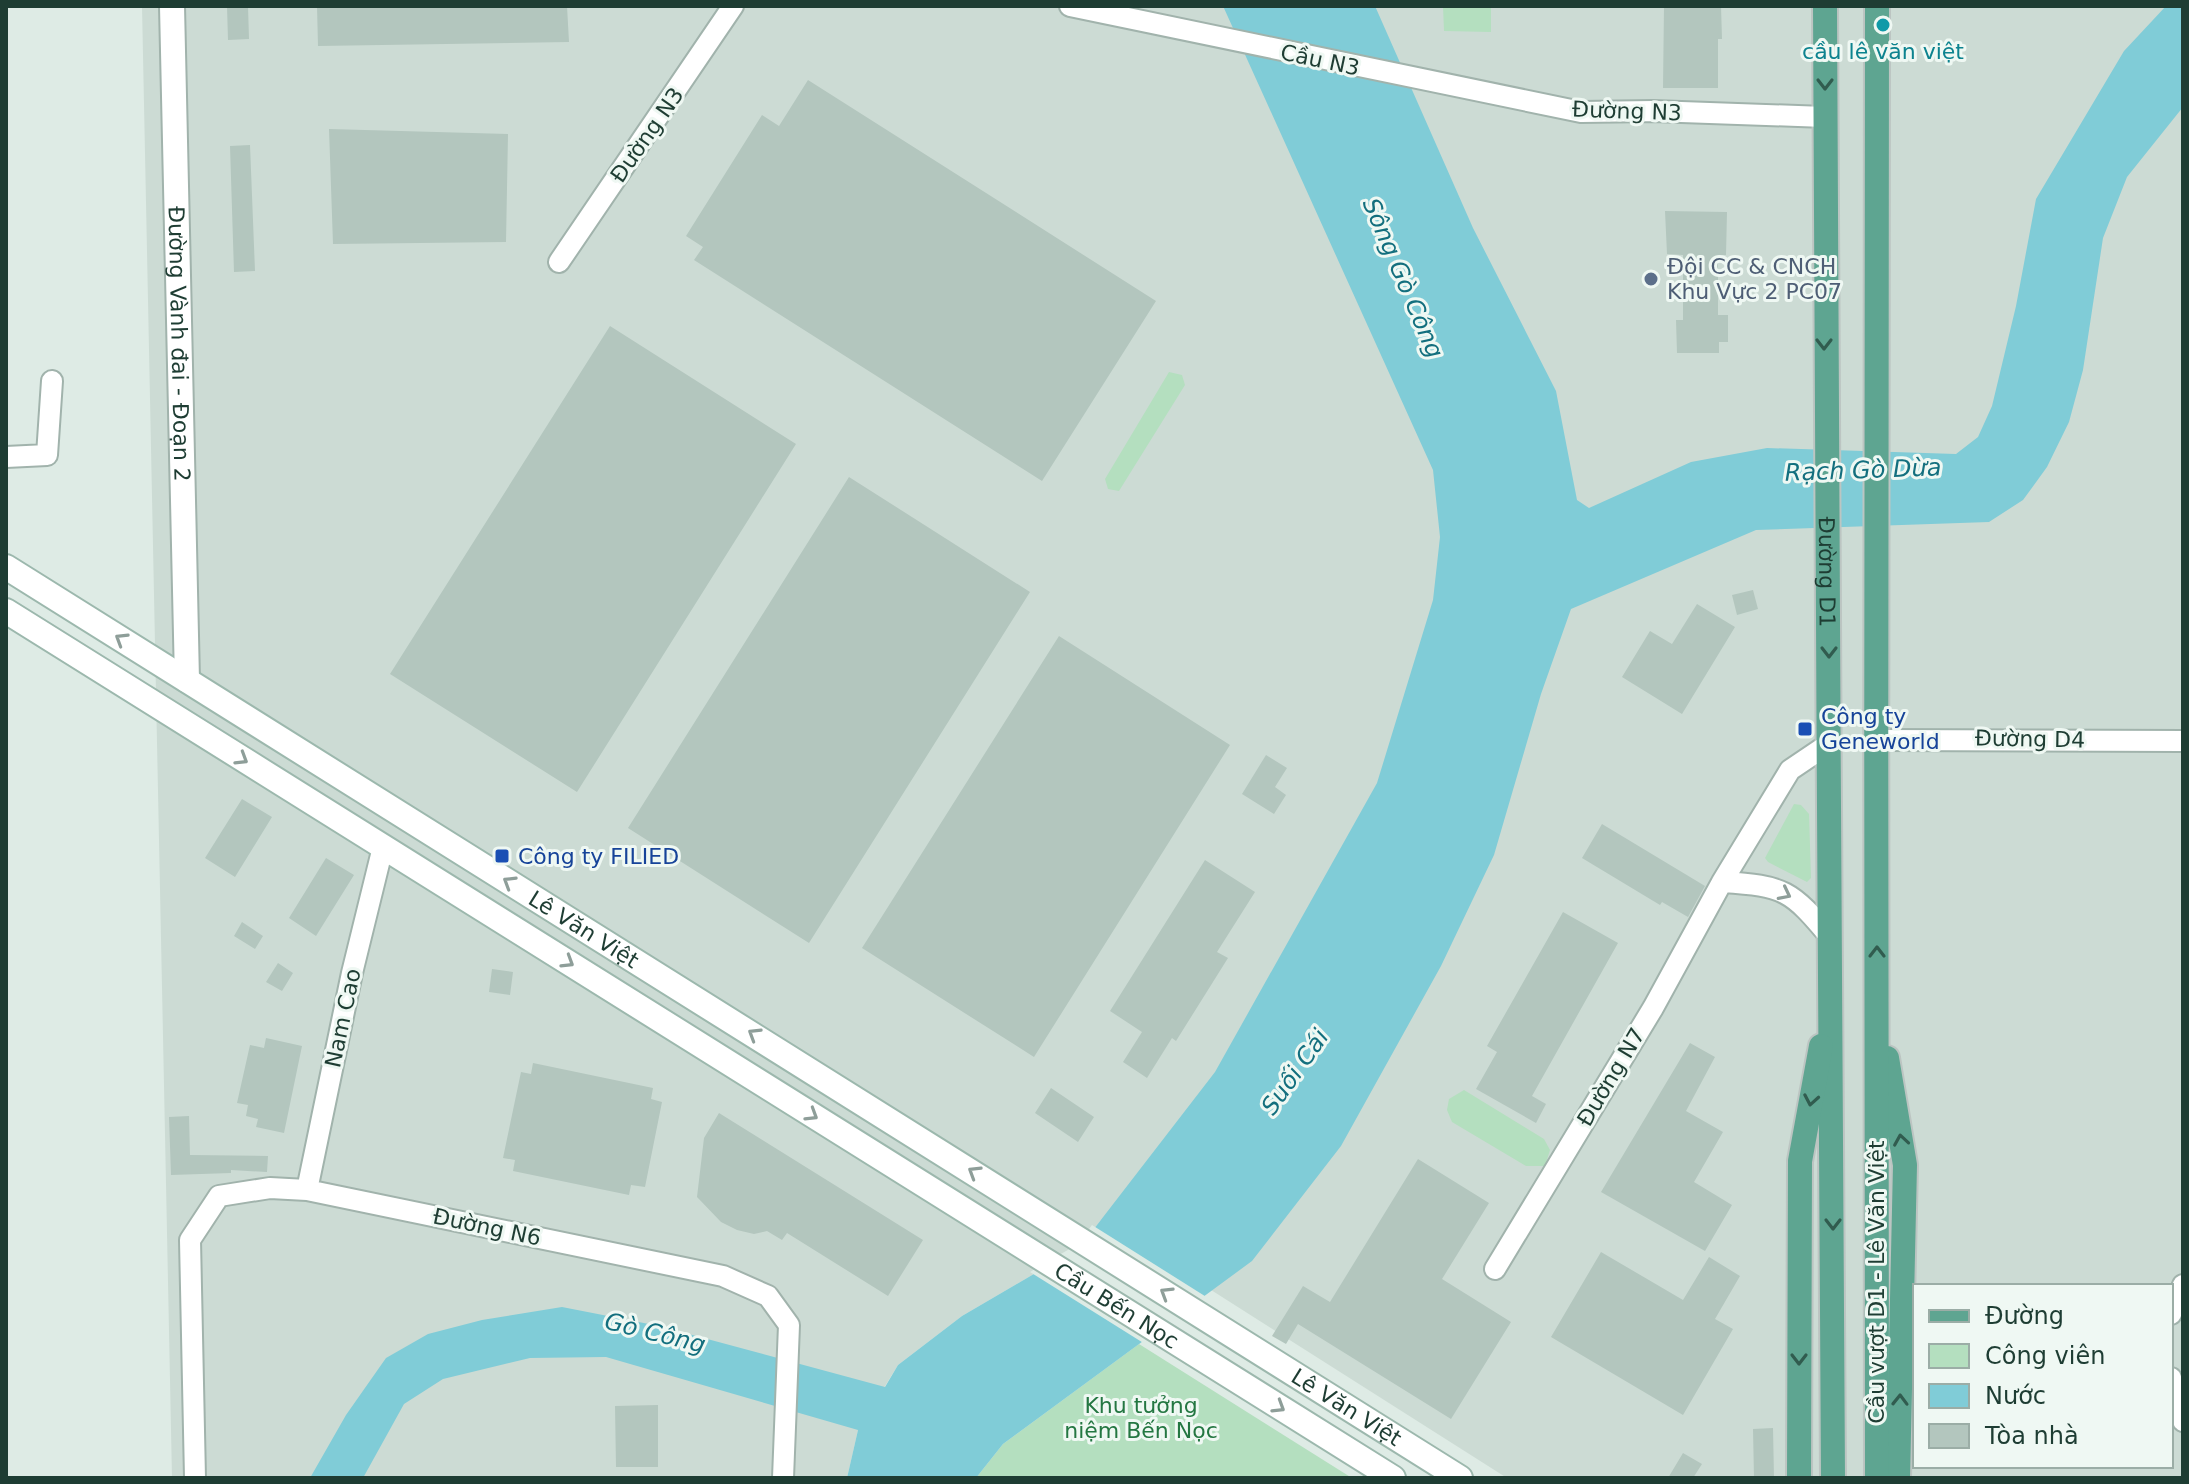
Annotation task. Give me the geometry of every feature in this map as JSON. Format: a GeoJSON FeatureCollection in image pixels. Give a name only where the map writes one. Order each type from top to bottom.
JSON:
{"type":"FeatureCollection","features":[{"type":"Feature","properties":{"kind":"main road","name":"Đường Vành đai - Đoạn 2"},"geometry":{"type":"LineString","coordinates":[[172,6],[187,680]]}},
{"type":"Feature","properties":{"kind":"main road","name":"Đường D1"},"geometry":{"type":"LineString","coordinates":[[1825,6],[1824,378],[1829,574],[1828,838],[1833,1090]]}},
{"type":"Feature","properties":{"kind":"main road","name":"Đường D1"},"geometry":{"type":"LineString","coordinates":[[1877,6],[1884,384]]}},
{"type":"Feature","properties":{"kind":"main road","name":"Đường D1"},"geometry":{"type":"LineString","coordinates":[[1876,1086],[1878,740],[1875,637],[1882,589],[1894,6]]}},
{"type":"Feature","properties":{"kind":"main road","name":"Lê Văn Việt"},"geometry":{"type":"LineString","coordinates":[[6,567],[1040,1213]]}},
{"type":"Feature","properties":{"kind":"main road","name":"Lê Văn Việt"},"geometry":{"type":"LineString","coordinates":[[6,611],[1021,1245]]}},
{"type":"Feature","properties":{"kind":"main road"},"geometry":{"type":"LineString","coordinates":[[383,847],[389,806]]}},
{"type":"Feature","properties":{"kind":"main road"},"geometry":{"type":"LineString","coordinates":[[1877,993],[1905,1165],[1898,1478]]}},
{"type":"Feature","properties":{"kind":"main road"},"geometry":{"type":"LineString","coordinates":[[1799,1478],[1800,1161],[1830,996]]}},
{"type":"Feature","properties":{"kind":"main road","name":"Cầu vượt D1 - Lê Văn Việt"},"geometry":{"type":"LineString","coordinates":[[1876,1086],[1877,1478]]}},
{"type":"Feature","properties":{"kind":"main road","name":"Cầu vượt D1 - Lê Văn Việt"},"geometry":{"type":"LineString","coordinates":[[1833,1090],[1833,1478]]}},
{"type":"Feature","properties":{"kind":"main road","name":"Cầu Bến Nọc"},"geometry":{"type":"LineString","coordinates":[[1040,1213],[1232,1334]]}},
{"type":"Feature","properties":{"kind":"main road","name":"Cầu Bến Nọc"},"geometry":{"type":"LineString","coordinates":[[1021,1245],[1213,1365]]}},
{"type":"Feature","properties":{"kind":"main road","name":"Lê Văn Việt"},"geometry":{"type":"LineString","coordinates":[[1232,1334],[1460,1478]]}},
{"type":"Feature","properties":{"kind":"main road","name":"Lê Văn Việt"},"geometry":{"type":"LineString","coordinates":[[1213,1365],[1393,1478]]}},
{"type":"Feature","properties":{"kind":"main road"},"geometry":{"type":"LineString","coordinates":[[1367,1462],[1387,1432]]}},
{"type":"Feature","properties":{"kind":"street","name":"Đường N3"},"geometry":{"type":"LineString","coordinates":[[559,262],[733,6]]}},
{"type":"Feature","properties":{"kind":"street","name":"Cầu N3"},"geometry":{"type":"LineString","coordinates":[[1070,6],[1432,83]]}},
{"type":"Feature","properties":{"kind":"street","name":"Đường N3"},"geometry":{"type":"LineString","coordinates":[[1432,83],[1581,112],[1653,111],[1825,117]]}},
{"type":"Feature","properties":{"kind":"street"},"geometry":{"type":"LineString","coordinates":[[6,457],[47,455],[52,381]]}},
{"type":"Feature","properties":{"kind":"street","name":"Đường D4"},"geometry":{"type":"LineString","coordinates":[[1878,740],[2183,741]]}},
{"type":"Feature","properties":{"kind":"street","name":"Đường N7"},"geometry":{"type":"LineString","coordinates":[[1495,1269],[1653,1008],[1722,882],[1790,770],[1830,743]]}},
{"type":"Feature","properties":{"kind":"street","name":"Nam Cao"},"geometry":{"type":"LineString","coordinates":[[307,1190],[352,973],[383,847]]}},
{"type":"Feature","properties":{"kind":"street"},"geometry":{"type":"LineString","coordinates":[[1722,882],[1781,890],[1803,904],[1831,938]]}},
{"type":"Feature","properties":{"kind":"street","name":"Đường N6"},"geometry":{"type":"LineString","coordinates":[[195,1478],[190,1240],[219,1196],[270,1188],[307,1190],[723,1276],[768,1296],[789,1325],[782,1435],[783,1478]]}},
{"type":"Feature","properties":{"kind":"street"},"geometry":{"type":"LineString","coordinates":[[2173,1309],[2183,1285]]}},
{"type":"Feature","properties":{"kind":"street"},"geometry":{"type":"LineString","coordinates":[[2173,1385],[2183,1421]]}},
{"type":"Feature","properties":{"kind":"shaded area"},"geometry":{"type":"Polygon","coordinates":[[[142,6],[2183,6],[2183,1478],[1507,1478],[1101,1220],[1080,1247],[962,1316],[898,1365],[858,1430],[847,1478],[172,1478],[142,6]]]}},
{"type":"Feature","properties":{"kind":"green space"},"geometry":{"type":"Polygon","coordinates":[[[1443,6],[1491,6],[1491,32],[1444,31],[1443,6]]]}},
{"type":"Feature","properties":{"kind":"green space"},"geometry":{"type":"Polygon","coordinates":[[[1169,372],[1182,375],[1185,385],[1119,491],[1108,489],[1105,479],[1169,372]]]}},
{"type":"Feature","properties":{"kind":"green space"},"geometry":{"type":"Polygon","coordinates":[[[1794,804],[1801,805],[1809,814],[1811,878],[1807,882],[1765,858],[1794,804]]]}},
{"type":"Feature","properties":{"kind":"green space"},"geometry":{"type":"Polygon","coordinates":[[[1464,1090],[1544,1139],[1550,1150],[1545,1166],[1526,1166],[1452,1122],[1447,1110],[1449,1099],[1464,1090]]]}},
{"type":"Feature","properties":{"kind":"green space","name":"Khu tưởng niệm Bến Nọc"},"geometry":{"type":"Polygon","coordinates":[[[1139,1344],[1352,1478],[976,1478],[1003,1444],[1139,1344]]]}},
{"type":"Feature","properties":{"kind":"water"},"geometry":{"type":"Polygon","coordinates":[[[1223,6],[1375,6],[1473,228],[1556,391],[1577,500],[1589,508],[1691,462],[1767,448],[1956,454],[1978,437],[1992,406],[2016,306],[2036,199],[2124,51],[2166,6],[2183,6],[2183,107],[2127,177],[2103,238],[2083,370],[2069,422],[2047,467],[2023,500],[1989,522],[1756,530],[1571,609],[1541,694],[1494,855],[1441,966],[1341,1146],[1252,1261],[1003,1444],[976,1478],[847,1478],[858,1430],[606,1357],[530,1358],[443,1379],[404,1404],[363,1478],[310,1478],[346,1415],[386,1358],[428,1334],[482,1320],[562,1307],[659,1326],[885,1387],[898,1365],[962,1316],[1080,1247],[1215,1072],[1377,783],[1433,600],[1440,537],[1433,470],[1223,6]]]}},
{"type":"Feature","properties":{"kind":"pier"},"geometry":{"type":"Polygon","coordinates":[[[1092,1225],[1208,1298],[1145,1344],[1030,1272],[1078,1244],[1092,1225]]]}},
{"type":"Feature","properties":{"kind":"building"},"geometry":{"type":"Polygon","coordinates":[[[227,6],[248,6],[249,39],[228,40],[227,6]]]}},
{"type":"Feature","properties":{"kind":"building"},"geometry":{"type":"Polygon","coordinates":[[[317,6],[567,6],[569,42],[318,46],[317,6]]]}},
{"type":"Feature","properties":{"kind":"building"},"geometry":{"type":"Polygon","coordinates":[[[1664,6],[1721,6],[1718,88],[1663,88],[1664,6]]]}},
{"type":"Feature","properties":{"kind":"building"},"geometry":{"type":"Polygon","coordinates":[[[808,80],[1156,301],[1042,481],[694,260],[703,247],[686,236],[762,115],[779,126],[808,80]]]}},
{"type":"Feature","properties":{"kind":"building"},"geometry":{"type":"Polygon","coordinates":[[[329,129],[508,134],[506,242],[333,244],[329,129]]]}},
{"type":"Feature","properties":{"kind":"building"},"geometry":{"type":"Polygon","coordinates":[[[250,145],[255,271],[234,272],[230,146],[250,145]]]}},
{"type":"Feature","properties":{"kind":"building"},"geometry":{"type":"Polygon","coordinates":[[[1665,211],[1727,212],[1726,255],[1718,255],[1718,315],[1728,315],[1728,342],[1719,342],[1719,353],[1677,353],[1676,320],[1683,320],[1683,255],[1667,254],[1665,211]]]}},
{"type":"Feature","properties":{"kind":"building"},"geometry":{"type":"Polygon","coordinates":[[[610,326],[796,444],[577,792],[390,674],[610,326]]]}},
{"type":"Feature","properties":{"kind":"building"},"geometry":{"type":"Polygon","coordinates":[[[849,477],[1030,592],[809,943],[628,828],[849,477]]]}},
{"type":"Feature","properties":{"kind":"building"},"geometry":{"type":"Polygon","coordinates":[[[1753,590],[1758,609],[1737,615],[1732,595],[1753,590]]]}},
{"type":"Feature","properties":{"kind":"building"},"geometry":{"type":"Polygon","coordinates":[[[1697,604],[1735,627],[1682,714],[1622,677],[1650,631],[1672,644],[1697,604]]]}},
{"type":"Feature","properties":{"kind":"building"},"geometry":{"type":"Polygon","coordinates":[[[1059,636],[1230,745],[1034,1057],[862,948],[1059,636]]]}},
{"type":"Feature","properties":{"kind":"building"},"geometry":{"type":"Polygon","coordinates":[[[1266,755],[1287,768],[1275,787],[1286,795],[1274,814],[1242,794],[1266,755]]]}},
{"type":"Feature","properties":{"kind":"building"},"geometry":{"type":"Polygon","coordinates":[[[242,799],[272,817],[235,877],[205,858],[242,799]]]}},
{"type":"Feature","properties":{"kind":"building"},"geometry":{"type":"Polygon","coordinates":[[[1602,824],[1705,886],[1688,917],[1662,902],[1660,905],[1582,858],[1602,824]]]}},
{"type":"Feature","properties":{"kind":"building"},"geometry":{"type":"Polygon","coordinates":[[[326,858],[354,875],[316,936],[289,918],[326,858]]]}},
{"type":"Feature","properties":{"kind":"building"},"geometry":{"type":"Polygon","coordinates":[[[1205,860],[1255,892],[1217,952],[1228,958],[1176,1041],[1172,1038],[1147,1078],[1123,1062],[1142,1032],[1110,1011],[1205,860]]]}},
{"type":"Feature","properties":{"kind":"building"},"geometry":{"type":"Polygon","coordinates":[[[1563,912],[1618,943],[1532,1096],[1546,1104],[1536,1123],[1476,1089],[1497,1052],[1487,1046],[1563,912]]]}},
{"type":"Feature","properties":{"kind":"building"},"geometry":{"type":"Polygon","coordinates":[[[242,922],[263,936],[255,949],[234,936],[242,922]]]}},
{"type":"Feature","properties":{"kind":"building"},"geometry":{"type":"Polygon","coordinates":[[[278,963],[293,973],[282,991],[266,982],[278,963]]]}},
{"type":"Feature","properties":{"kind":"building"},"geometry":{"type":"Polygon","coordinates":[[[492,969],[513,972],[510,995],[489,992],[492,969]]]}},
{"type":"Feature","properties":{"kind":"building"},"geometry":{"type":"Polygon","coordinates":[[[266,1038],[302,1046],[284,1133],[256,1127],[258,1119],[246,1116],[248,1105],[237,1103],[250,1045],[264,1048],[266,1038]]]}},
{"type":"Feature","properties":{"kind":"building"},"geometry":{"type":"Polygon","coordinates":[[[1690,1043],[1715,1057],[1686,1111],[1723,1132],[1694,1182],[1732,1205],[1705,1251],[1601,1192],[1690,1043]]]}},
{"type":"Feature","properties":{"kind":"building"},"geometry":{"type":"Polygon","coordinates":[[[533,1063],[653,1088],[651,1099],[662,1102],[645,1187],[631,1185],[629,1195],[513,1171],[515,1160],[503,1158],[521,1072],[531,1074],[533,1063]]]}},
{"type":"Feature","properties":{"kind":"building"},"geometry":{"type":"Polygon","coordinates":[[[1051,1088],[1094,1117],[1078,1142],[1035,1113],[1051,1088]]]}},
{"type":"Feature","properties":{"kind":"building"},"geometry":{"type":"Polygon","coordinates":[[[719,1113],[923,1240],[888,1296],[787,1233],[782,1240],[767,1231],[754,1234],[721,1222],[697,1197],[704,1138],[719,1113]]]}},
{"type":"Feature","properties":{"kind":"building"},"geometry":{"type":"Polygon","coordinates":[[[189,1116],[190,1155],[268,1156],[267,1172],[231,1170],[231,1173],[171,1175],[169,1117],[189,1116]]]}},
{"type":"Feature","properties":{"kind":"building"},"geometry":{"type":"Polygon","coordinates":[[[1418,1159],[1489,1203],[1442,1279],[1511,1322],[1451,1419],[1298,1324],[1286,1344],[1272,1336],[1303,1286],[1330,1302],[1418,1159]]]}},
{"type":"Feature","properties":{"kind":"building"},"geometry":{"type":"Polygon","coordinates":[[[1601,1252],[1683,1300],[1709,1257],[1740,1276],[1715,1319],[1733,1329],[1683,1415],[1551,1337],[1601,1252]]]}},
{"type":"Feature","properties":{"kind":"building"},"geometry":{"type":"Polygon","coordinates":[[[658,1405],[658,1467],[616,1467],[615,1406],[658,1405]]]}},
{"type":"Feature","properties":{"kind":"building"},"geometry":{"type":"Polygon","coordinates":[[[1773,1428],[1774,1478],[1754,1478],[1753,1429],[1773,1428]]]}},
{"type":"Feature","properties":{"kind":"building"},"geometry":{"type":"Polygon","coordinates":[[[1683,1453],[1702,1464],[1693,1478],[1668,1478],[1683,1453]]]}},
{"type":"Feature","properties":{"kind":"place","name":"cầu lê văn việt"},"geometry":{"type":"Point","coordinates":[1883,25]}},
{"type":"Feature","properties":{"kind":"place","name":"Đội CC & CNCH Khu Vực 2 PC07"},"geometry":{"type":"Point","coordinates":[1651,279]}},
{"type":"Feature","properties":{"kind":"place","name":"Công ty Geneworld"},"geometry":{"type":"Point","coordinates":[1805,729]}},
{"type":"Feature","properties":{"kind":"place","name":"Công ty FILIED"},"geometry":{"type":"Point","coordinates":[502,856]}},
{"type":"Feature","properties":{"kind":"water label","name":"Sông Gò Công"},"geometry":{"type":"Point","coordinates":[1403,278]}},
{"type":"Feature","properties":{"kind":"water label","name":"Rạch Gò Dừa"},"geometry":{"type":"Point","coordinates":[1863,470]}},
{"type":"Feature","properties":{"kind":"water label","name":"Suối Cái"},"geometry":{"type":"Point","coordinates":[1295,1072]}},
{"type":"Feature","properties":{"kind":"water label","name":"Gò Công"},"geometry":{"type":"Point","coordinates":[655,1333]}}]}
